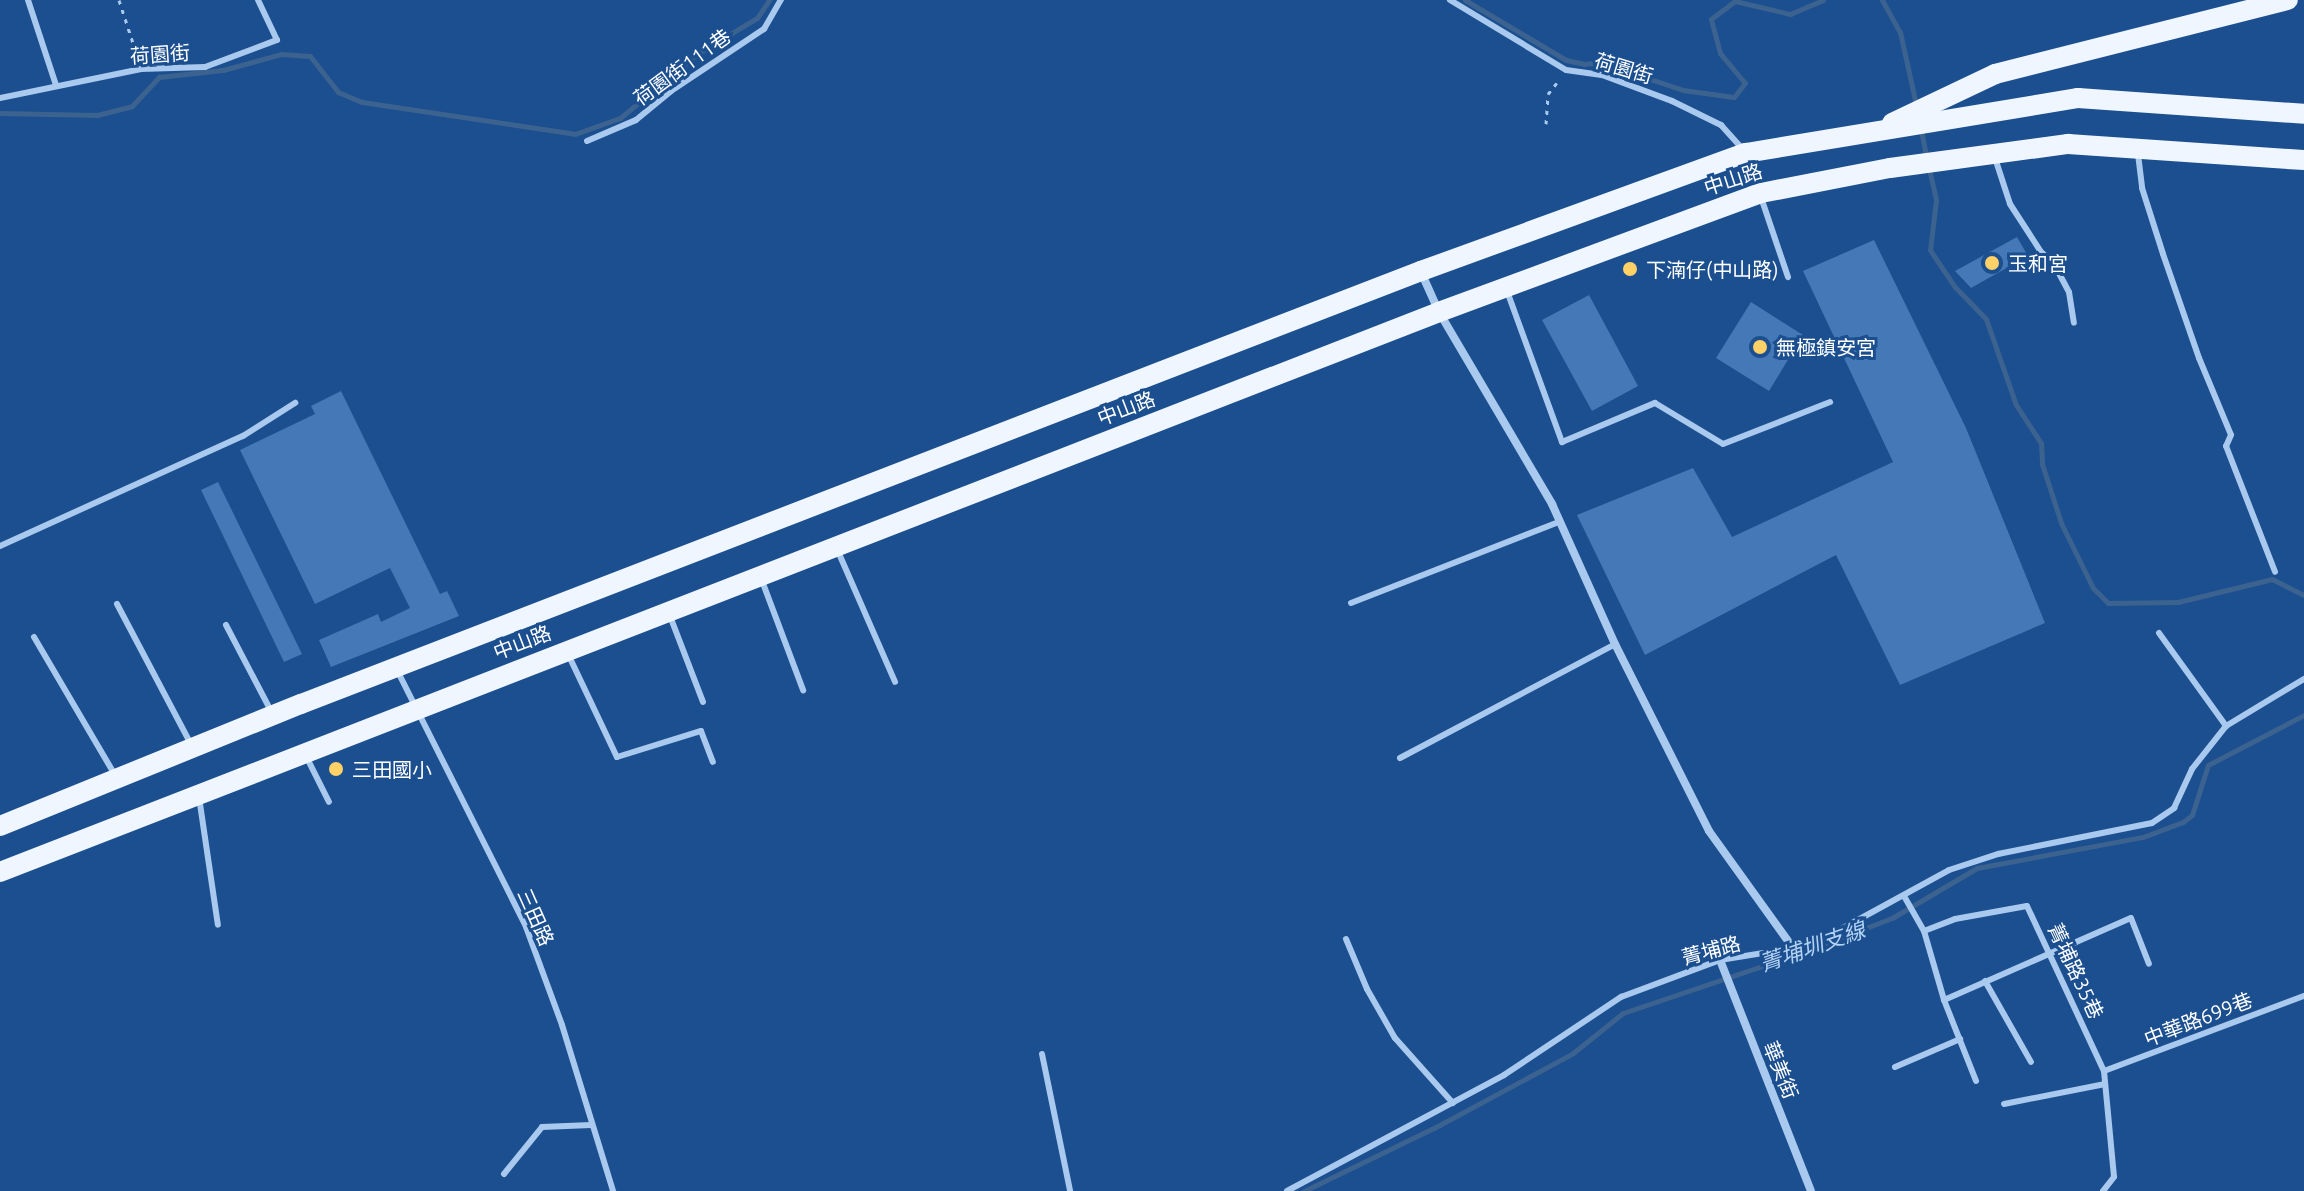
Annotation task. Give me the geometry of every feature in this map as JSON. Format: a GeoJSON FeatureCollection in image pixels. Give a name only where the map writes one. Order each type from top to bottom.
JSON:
{"type":"FeatureCollection","features":[{"type":"Feature","properties":{"kind":"main road"},"geometry":{"type":"LineString","coordinates":[[1870,133],[1995,74],[2288,0]]}},
{"type":"Feature","properties":{"kind":"main road","name":"中山路"},"geometry":{"type":"LineString","coordinates":[[0,826],[273,716],[1421,271],[1746,153],[2078,98],[2304,114]]}},
{"type":"Feature","properties":{"kind":"main road","name":"中山路"},"geometry":{"type":"LineString","coordinates":[[0,872],[304,751],[1439,312],[1761,193],[1890,168],[2068,144],[2304,160]]}},
{"type":"Feature","properties":{"kind":"street"},"geometry":{"type":"LineString","coordinates":[[1421,271],[1439,312],[1559,522],[1615,644],[1709,831],[1793,948]]}},
{"type":"Feature","properties":{"kind":"street","name":"華美街"},"geometry":{"type":"LineString","coordinates":[[1720,960],[1811,1191]]}},
{"type":"Feature","properties":{"kind":"lane"},"geometry":{"type":"LineString","coordinates":[[28,0],[56,85]]}},
{"type":"Feature","properties":{"kind":"lane","name":"荷園街"},"geometry":{"type":"LineString","coordinates":[[0,98],[141,69],[205,67],[277,40],[258,0]]}},
{"type":"Feature","properties":{"kind":"lane","name":"荷園街111巷"},"geometry":{"type":"LineString","coordinates":[[587,141],[636,120],[671,91],[764,29],[781,0]]}},
{"type":"Feature","properties":{"kind":"lane","name":"荷園街"},"geometry":{"type":"LineString","coordinates":[[1450,0],[1566,70],[1602,75],[1672,101],[1721,125],[1746,153],[1761,193],[1766,222],[1788,277]]}},
{"type":"Feature","properties":{"kind":"lane"},"geometry":{"type":"LineString","coordinates":[[2138,149],[2142,188],[2163,254],[2199,358],[2231,435],[2226,446],[2275,572]]}},
{"type":"Feature","properties":{"kind":"lane"},"geometry":{"type":"LineString","coordinates":[[1994,154],[2010,204],[2041,252],[2053,262],[2069,292],[2074,323]]}},
{"type":"Feature","properties":{"kind":"lane"},"geometry":{"type":"LineString","coordinates":[[1506,287],[1562,442],[1655,403],[1723,444],[1830,402]]}},
{"type":"Feature","properties":{"kind":"lane"},"geometry":{"type":"LineString","coordinates":[[0,546],[243,436],[295,403]]}},
{"type":"Feature","properties":{"kind":"lane"},"geometry":{"type":"LineString","coordinates":[[1351,603],[1559,522]]}},
{"type":"Feature","properties":{"kind":"lane"},"geometry":{"type":"LineString","coordinates":[[836,546],[895,682]]}},
{"type":"Feature","properties":{"kind":"lane"},"geometry":{"type":"LineString","coordinates":[[760,575],[803,690]]}},
{"type":"Feature","properties":{"kind":"lane"},"geometry":{"type":"LineString","coordinates":[[117,604],[193,748]]}},
{"type":"Feature","properties":{"kind":"lane"},"geometry":{"type":"LineString","coordinates":[[669,611],[703,702]]}},
{"type":"Feature","properties":{"kind":"lane"},"geometry":{"type":"LineString","coordinates":[[226,625],[273,716]]}},
{"type":"Feature","properties":{"kind":"lane"},"geometry":{"type":"LineString","coordinates":[[2159,633],[2226,726]]}},
{"type":"Feature","properties":{"kind":"lane"},"geometry":{"type":"LineString","coordinates":[[34,637],[118,779]]}},
{"type":"Feature","properties":{"kind":"lane"},"geometry":{"type":"LineString","coordinates":[[1400,758],[1615,644]]}},
{"type":"Feature","properties":{"kind":"lane"},"geometry":{"type":"LineString","coordinates":[[566,651],[617,757],[701,731],[713,762]]}},
{"type":"Feature","properties":{"kind":"lane","name":"三田路"},"geometry":{"type":"LineString","coordinates":[[397,670],[526,927],[562,1025],[613,1191]]}},
{"type":"Feature","properties":{"kind":"lane","name":"菁埔路"},"geometry":{"type":"LineString","coordinates":[[1287,1191],[1504,1075],[1621,997],[1720,960],[1793,948],[1834,933],[1949,870],[1998,854],[2152,823],[2174,808],[2192,769],[2226,726],[2304,679]]}},
{"type":"Feature","properties":{"kind":"lane"},"geometry":{"type":"LineString","coordinates":[[304,751],[329,802]]}},
{"type":"Feature","properties":{"kind":"lane"},"geometry":{"type":"LineString","coordinates":[[198,794],[218,925]]}},
{"type":"Feature","properties":{"kind":"lane"},"geometry":{"type":"LineString","coordinates":[[1904,896],[1924,931],[1944,1000],[1976,1081]]}},
{"type":"Feature","properties":{"kind":"lane","name":"菁埔路35巷"},"geometry":{"type":"LineString","coordinates":[[1924,931],[1955,919],[2027,906],[2104,1071],[2114,1177],[2103,1191]]}},
{"type":"Feature","properties":{"kind":"lane"},"geometry":{"type":"LineString","coordinates":[[1944,1000],[2131,918],[2149,964]]}},
{"type":"Feature","properties":{"kind":"lane"},"geometry":{"type":"LineString","coordinates":[[1346,939],[1367,989],[1395,1038],[1453,1103]]}},
{"type":"Feature","properties":{"kind":"lane"},"geometry":{"type":"LineString","coordinates":[[1985,981],[2031,1062]]}},
{"type":"Feature","properties":{"kind":"lane","name":"中華路699巷"},"geometry":{"type":"LineString","coordinates":[[2104,1071],[2304,996]]}},
{"type":"Feature","properties":{"kind":"lane"},"geometry":{"type":"LineString","coordinates":[[1895,1067],[1960,1039]]}},
{"type":"Feature","properties":{"kind":"lane"},"geometry":{"type":"LineString","coordinates":[[1042,1054],[1070,1191]]}},
{"type":"Feature","properties":{"kind":"lane"},"geometry":{"type":"LineString","coordinates":[[2004,1104],[2105,1084]]}},
{"type":"Feature","properties":{"kind":"lane"},"geometry":{"type":"LineString","coordinates":[[504,1174],[542,1127],[591,1125]]}},
{"type":"Feature","properties":{"kind":"path"},"geometry":{"type":"LineString","coordinates":[[119,0],[141,69]]}},
{"type":"Feature","properties":{"kind":"path"},"geometry":{"type":"LineString","coordinates":[[1546,124],[1548,94],[1566,70]]}},
{"type":"Feature","properties":{"kind":"building","name":"玉和宮"},"geometry":{"type":"Polygon","coordinates":[[[2017,237],[2028,256],[1971,288],[1955,271],[2017,237]]]}},
{"type":"Feature","properties":{"kind":"building"},"geometry":{"type":"Polygon","coordinates":[[[1874,240],[1966,428],[2045,623],[1900,685],[1836,555],[1645,655],[1577,515],[1693,468],[1732,537],[1893,462],[1803,271],[1874,240]]]}},
{"type":"Feature","properties":{"kind":"building"},"geometry":{"type":"Polygon","coordinates":[[[1589,295],[1638,386],[1592,411],[1542,320],[1589,295]]]}},
{"type":"Feature","properties":{"kind":"building","name":"無極鎮安宮"},"geometry":{"type":"Polygon","coordinates":[[[1751,302],[1803,335],[1769,391],[1716,358],[1751,302]]]}},
{"type":"Feature","properties":{"kind":"building"},"geometry":{"type":"Polygon","coordinates":[[[341,391],[440,594],[447,591],[459,616],[331,667],[319,640],[378,614],[381,622],[410,608],[390,568],[315,604],[240,450],[315,414],[311,406],[341,391]]]}},
{"type":"Feature","properties":{"kind":"building"},"geometry":{"type":"Polygon","coordinates":[[[218,482],[302,654],[284,662],[201,490],[218,482]]]}},
{"type":"Feature","properties":{"kind":"waterway"},"geometry":{"type":"LineString","coordinates":[[0,113],[97,115],[132,106],[159,77],[223,70],[281,54],[310,56],[338,92],[362,102],[575,134],[620,118],[697,54],[757,18],[769,0]]}},
{"type":"Feature","properties":{"kind":"waterway"},"geometry":{"type":"LineString","coordinates":[[1465,0],[1566,60],[1585,64],[1599,62],[1683,90],[1734,97],[1745,83],[1720,53],[1711,19],[1735,1],[1790,14],[1823,0]]}},
{"type":"Feature","properties":{"kind":"waterway"},"geometry":{"type":"LineString","coordinates":[[1882,0],[1900,32],[1916,105]]}},
{"type":"Feature","properties":{"kind":"waterway"},"geometry":{"type":"LineString","coordinates":[[1921,130],[1927,160]]}},
{"type":"Feature","properties":{"kind":"waterway"},"geometry":{"type":"LineString","coordinates":[[1929,169],[1936,200],[1930,250],[1955,287],[1986,319],[2016,405],[2041,443],[2042,464],[2061,523],[2093,588],[2108,603],[2178,602],[2272,579],[2304,595]]}},
{"type":"Feature","properties":{"kind":"waterway","name":"菁埔圳支線"},"geometry":{"type":"LineString","coordinates":[[1304,1191],[1434,1128],[1573,1053],[1623,1013],[1806,951],[1892,918],[1977,868],[2143,837],[2183,822],[2192,815],[2208,765],[2304,715]]}},
{"type":"Feature","properties":{"kind":"place","name":"玉和宮"},"geometry":{"type":"Point","coordinates":[1992,263]}},
{"type":"Feature","properties":{"kind":"place","name":"下湳仔(中山路)"},"geometry":{"type":"Point","coordinates":[1630,269]}},
{"type":"Feature","properties":{"kind":"place","name":"無極鎮安宮"},"geometry":{"type":"Point","coordinates":[1760,347]}},
{"type":"Feature","properties":{"kind":"place","name":"三田國小"},"geometry":{"type":"Point","coordinates":[336,769]}}]}
